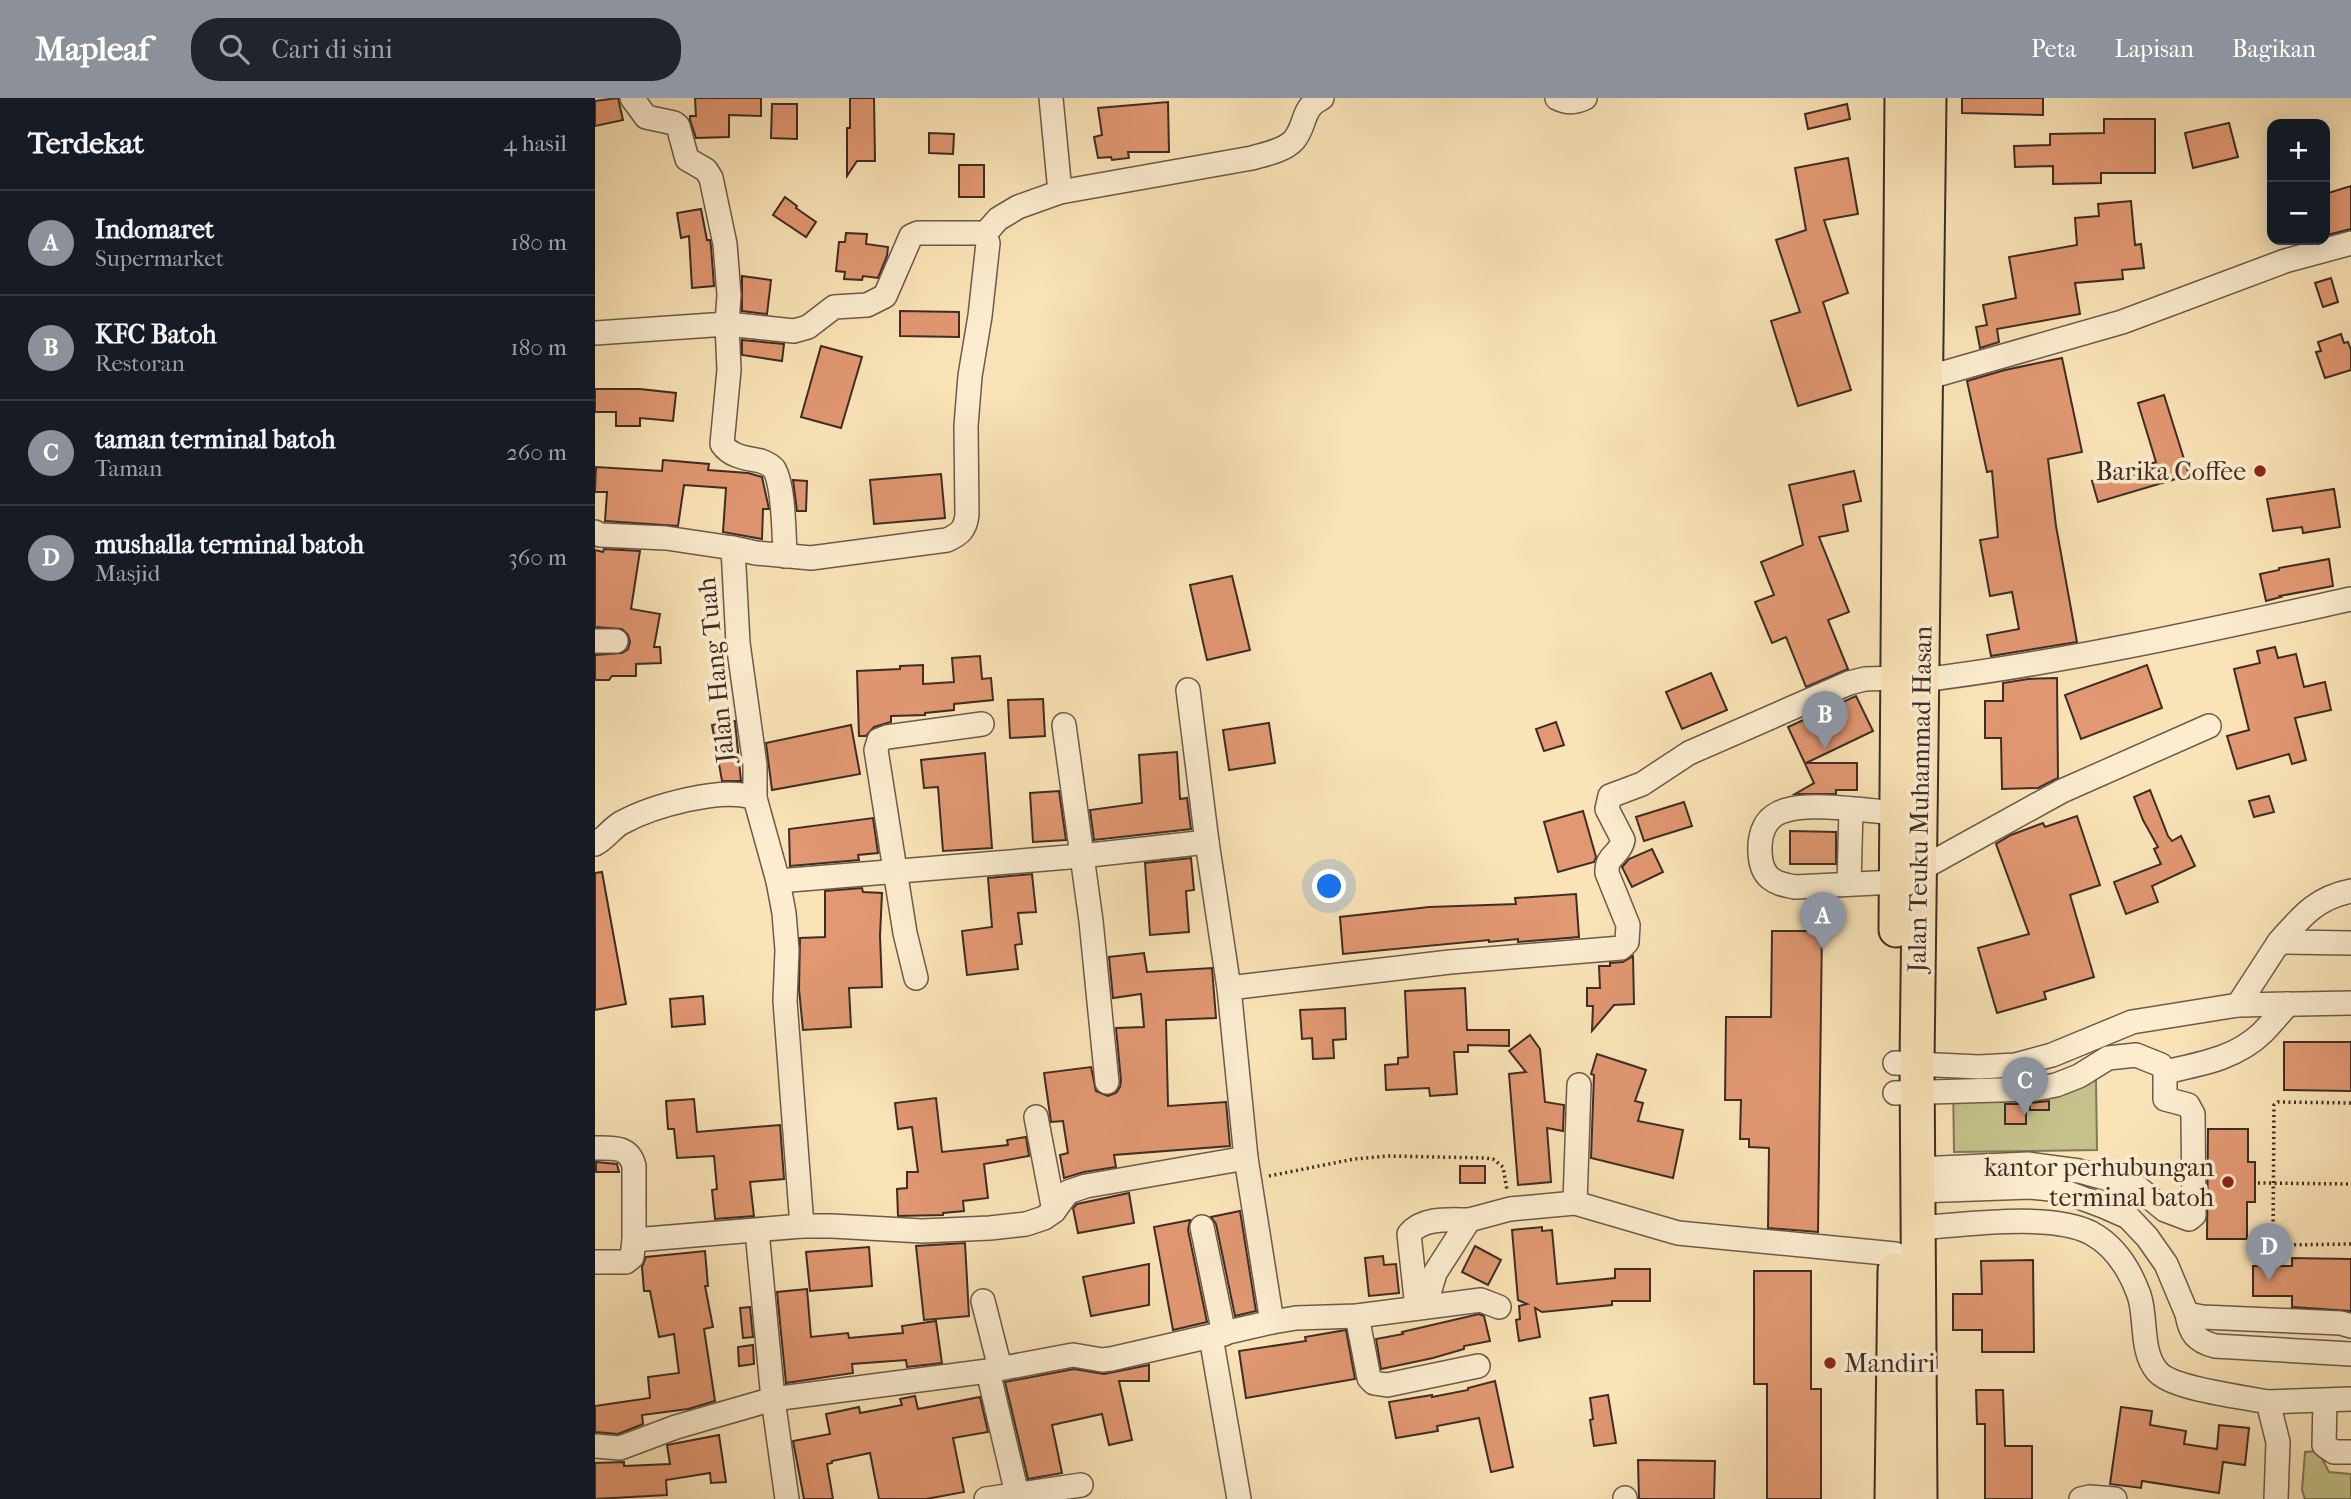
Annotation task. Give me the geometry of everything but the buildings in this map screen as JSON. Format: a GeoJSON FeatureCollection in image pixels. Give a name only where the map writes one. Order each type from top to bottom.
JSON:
{"type":"FeatureCollection","features":[{"type":"Feature","properties":{"kind":"highway","name":"Jalan Teuku Muhammad Hasan"},"geometry":{"type":"LineString","coordinates":[[1902,98],[1913,275],[1926,378],[1910,679],[1896,813],[1908,876]]}},
{"type":"Feature","properties":{"kind":"highway","name":"Jalan Teuku Muhammad Hasan"},"geometry":{"type":"LineString","coordinates":[[1892,1499],[1906,1179],[1913,275],[1929,98]]}},
{"type":"Feature","properties":{"kind":"highway","name":"Jalan Teuku Muhammad Hasan"},"geometry":{"type":"LineString","coordinates":[[1903,1236],[1920,1499]]}},
{"type":"Feature","properties":{"kind":"street"},"geometry":{"type":"LineString","coordinates":[[632,98],[646,117],[678,126],[687,159],[706,170],[711,178],[725,244],[729,295],[729,370],[722,444],[736,456],[773,467],[779,481],[785,556]]}},
{"type":"Feature","properties":{"kind":"street"},"geometry":{"type":"LineString","coordinates":[[1051,98],[1060,192]]}},
{"type":"Feature","properties":{"kind":"street"},"geometry":{"type":"LineString","coordinates":[[595,333],[727,324],[794,331],[808,327],[834,307],[867,305],[885,296],[911,236],[926,233],[984,235],[998,219],[1018,207],[1060,192],[1252,159],[1293,141],[1306,111],[1313,102],[1322,98]]}},
{"type":"Feature","properties":{"kind":"street"},"geometry":{"type":"LineString","coordinates":[[1557,98],[1566,103],[1585,98]]}},
{"type":"Feature","properties":{"kind":"street","name":"Jalan Hang Tuah"},"geometry":{"type":"LineString","coordinates":[[802,1226],[785,1001],[787,950],[784,913],[755,798],[755,765],[738,643],[733,548],[811,558],[947,540],[959,535],[966,526],[966,426],[988,243],[984,235]]}},
{"type":"Feature","properties":{"kind":"street"},"geometry":{"type":"LineString","coordinates":[[1926,378],[2122,322],[2285,261],[2351,243]]}},
{"type":"Feature","properties":{"kind":"street"},"geometry":{"type":"LineString","coordinates":[[595,532],[600,535],[666,538],[733,548]]}},
{"type":"Feature","properties":{"kind":"street"},"geometry":{"type":"LineString","coordinates":[[1229,988],[1450,962],[1621,948],[1627,942],[1628,925],[1607,867],[1611,856],[1620,849],[1623,840],[1607,809],[1610,796],[1641,784],[1689,753],[1849,683],[1865,679],[1910,679],[1992,671],[2160,641],[2351,599]]}},
{"type":"Feature","properties":{"kind":"street"},"geometry":{"type":"LineString","coordinates":[[1188,690],[1229,988],[1247,1169],[1272,1322]]}},
{"type":"Feature","properties":{"kind":"street"},"geometry":{"type":"LineString","coordinates":[[916,978],[905,933],[876,750],[879,740],[887,737],[982,724]]}},
{"type":"Feature","properties":{"kind":"street"},"geometry":{"type":"LineString","coordinates":[[1064,726],[1091,921],[1107,1082]]}},
{"type":"Feature","properties":{"kind":"street"},"geometry":{"type":"LineString","coordinates":[[1896,813],[1805,807],[1775,814],[1765,826],[1760,845],[1762,867],[1769,877],[1780,884],[1795,887],[1849,884],[1908,876],[2061,791],[2209,726]]}},
{"type":"Feature","properties":{"kind":"street"},"geometry":{"type":"LineString","coordinates":[[595,844],[619,824],[667,804],[730,794],[744,794],[755,798]]}},
{"type":"Feature","properties":{"kind":"street"},"geometry":{"type":"LineString","coordinates":[[1849,884],[1851,810]]}},
{"type":"Feature","properties":{"kind":"street"},"geometry":{"type":"LineString","coordinates":[[778,881],[1081,856],[1207,842]]}},
{"type":"Feature","properties":{"kind":"street"},"geometry":{"type":"LineString","coordinates":[[2238,1005],[2279,942],[2309,908],[2328,897],[2351,891]]}},
{"type":"Feature","properties":{"kind":"street"},"geometry":{"type":"LineString","coordinates":[[2279,942],[2351,943]]}},
{"type":"Feature","properties":{"kind":"street"},"geometry":{"type":"LineString","coordinates":[[1906,1078],[1979,1067],[2015,1065],[2052,1055],[2132,1022],[2238,1005],[2351,1003]]}},
{"type":"Feature","properties":{"kind":"street"},"geometry":{"type":"LineString","coordinates":[[2165,1072],[2214,1061],[2241,1049],[2261,1034],[2288,1004]]}},
{"type":"Feature","properties":{"kind":"street"},"geometry":{"type":"LineString","coordinates":[[1906,1078],[2035,1089],[2056,1085],[2079,1076],[2108,1058],[2136,1055],[2157,1062],[2165,1072],[2165,1099],[2188,1105],[2193,1114],[2194,1215],[2189,1219],[2165,1210],[2137,1187],[2079,1171],[2028,1164],[1906,1179]]}},
{"type":"Feature","properties":{"kind":"street"},"geometry":{"type":"LineString","coordinates":[[1576,1203],[1579,1085]]}},
{"type":"Feature","properties":{"kind":"street"},"geometry":{"type":"LineString","coordinates":[[1037,1116],[1054,1211]]}},
{"type":"Feature","properties":{"kind":"street"},"geometry":{"type":"LineString","coordinates":[[595,1148],[625,1151],[632,1157],[634,1166],[632,1256],[626,1262],[595,1262]]}},
{"type":"Feature","properties":{"kind":"street"},"geometry":{"type":"LineString","coordinates":[[634,1240],[802,1226],[922,1231],[990,1228],[1036,1222],[1054,1211],[1068,1192],[1086,1186],[1247,1169]]}},
{"type":"Feature","properties":{"kind":"street"},"geometry":{"type":"LineString","coordinates":[[1906,1179],[2060,1190],[2116,1211],[2128,1217],[2147,1237],[2166,1264],[2189,1325],[2195,1337],[2202,1342],[2215,1346],[2351,1354]]}},
{"type":"Feature","properties":{"kind":"street"},"geometry":{"type":"LineString","coordinates":[[1421,1308],[1409,1234],[1416,1225],[1469,1220],[1510,1209],[1576,1203],[1678,1233],[1903,1236],[2027,1222],[2064,1225],[2091,1233],[2126,1266],[2140,1297],[2149,1358],[2157,1373],[2180,1385],[2268,1402],[2351,1399]]}},
{"type":"Feature","properties":{"kind":"street"},"geometry":{"type":"LineString","coordinates":[[1421,1308],[1435,1273],[1469,1220]]}},
{"type":"Feature","properties":{"kind":"street"},"geometry":{"type":"LineString","coordinates":[[1202,1227],[1239,1499]]}},
{"type":"Feature","properties":{"kind":"street"},"geometry":{"type":"LineString","coordinates":[[757,1231],[773,1399],[787,1499]]}},
{"type":"Feature","properties":{"kind":"street"},"geometry":{"type":"LineString","coordinates":[[595,1446],[620,1448],[676,1427],[773,1399],[994,1369],[1073,1355],[1111,1359],[1296,1318],[1357,1315],[1481,1300],[1499,1307]]}},
{"type":"Feature","properties":{"kind":"street"},"geometry":{"type":"LineString","coordinates":[[983,1301],[1017,1494]]}},
{"type":"Feature","properties":{"kind":"street"},"geometry":{"type":"LineString","coordinates":[[2187,1314],[2202,1317],[2341,1323],[2351,1326]]}},
{"type":"Feature","properties":{"kind":"street"},"geometry":{"type":"LineString","coordinates":[[1357,1315],[1369,1378],[1374,1383],[1387,1385],[1478,1366]]}},
{"type":"Feature","properties":{"kind":"street"},"geometry":{"type":"LineString","coordinates":[[2325,1401],[2323,1445],[2334,1452],[2351,1452]]}},
{"type":"Feature","properties":{"kind":"street"},"geometry":{"type":"LineString","coordinates":[[2268,1402],[2278,1442],[2276,1499]]}},
{"type":"Feature","properties":{"kind":"street"},"geometry":{"type":"LineString","coordinates":[[986,1499],[1081,1485]]}},
{"type":"Feature","properties":{"kind":"street"},"geometry":{"type":"LineString","coordinates":[[2081,1499],[2115,1499]]}},
{"type":"Feature","properties":{"kind":"path"},"geometry":{"type":"LineString","coordinates":[[2351,1102],[2278,1102],[2274,1105],[2273,1183],[2274,1243],[2351,1244]]}},
{"type":"Feature","properties":{"kind":"path"},"geometry":{"type":"LineString","coordinates":[[1247,1169],[1387,1156],[1493,1159],[1503,1167],[1510,1209]]}},
{"type":"Feature","properties":{"kind":"path"},"geometry":{"type":"LineString","coordinates":[[2258,1183],[2351,1184]]}},
{"type":"Feature","properties":{"kind":"shaded area"},"geometry":{"type":"Polygon","coordinates":[[[2096,1079],[2097,1150],[1954,1152],[1953,1081],[2096,1079]]]}},
{"type":"Feature","properties":{"kind":"shaded area"},"geometry":{"type":"Polygon","coordinates":[[[2318,1451],[2329,1472],[2351,1474],[2351,1499],[2305,1499],[2302,1490],[2305,1452],[2318,1451]]]}},
{"type":"Feature","properties":{"kind":"place","name":"Barika Coffee"},"geometry":{"type":"Point","coordinates":[2260,471]}},
{"type":"Feature","properties":{"kind":"place","name":"KFC Batoh"},"geometry":{"type":"Point","coordinates":[1825,749]}},
{"type":"Feature","properties":{"kind":"place","name":"Indomaret"},"geometry":{"type":"Point","coordinates":[1823,950]}},
{"type":"Feature","properties":{"kind":"place","name":"taman terminal batoh"},"geometry":{"type":"Point","coordinates":[2025,1115]}},
{"type":"Feature","properties":{"kind":"place","name":"kantor perhubungan terminal batoh"},"geometry":{"type":"Point","coordinates":[2228,1182]}},
{"type":"Feature","properties":{"kind":"place","name":"mushalla terminal batoh"},"geometry":{"type":"Point","coordinates":[2269,1281]}},
{"type":"Feature","properties":{"kind":"place","name":"Mandiri"},"geometry":{"type":"Point","coordinates":[1830,1363]}}]}
